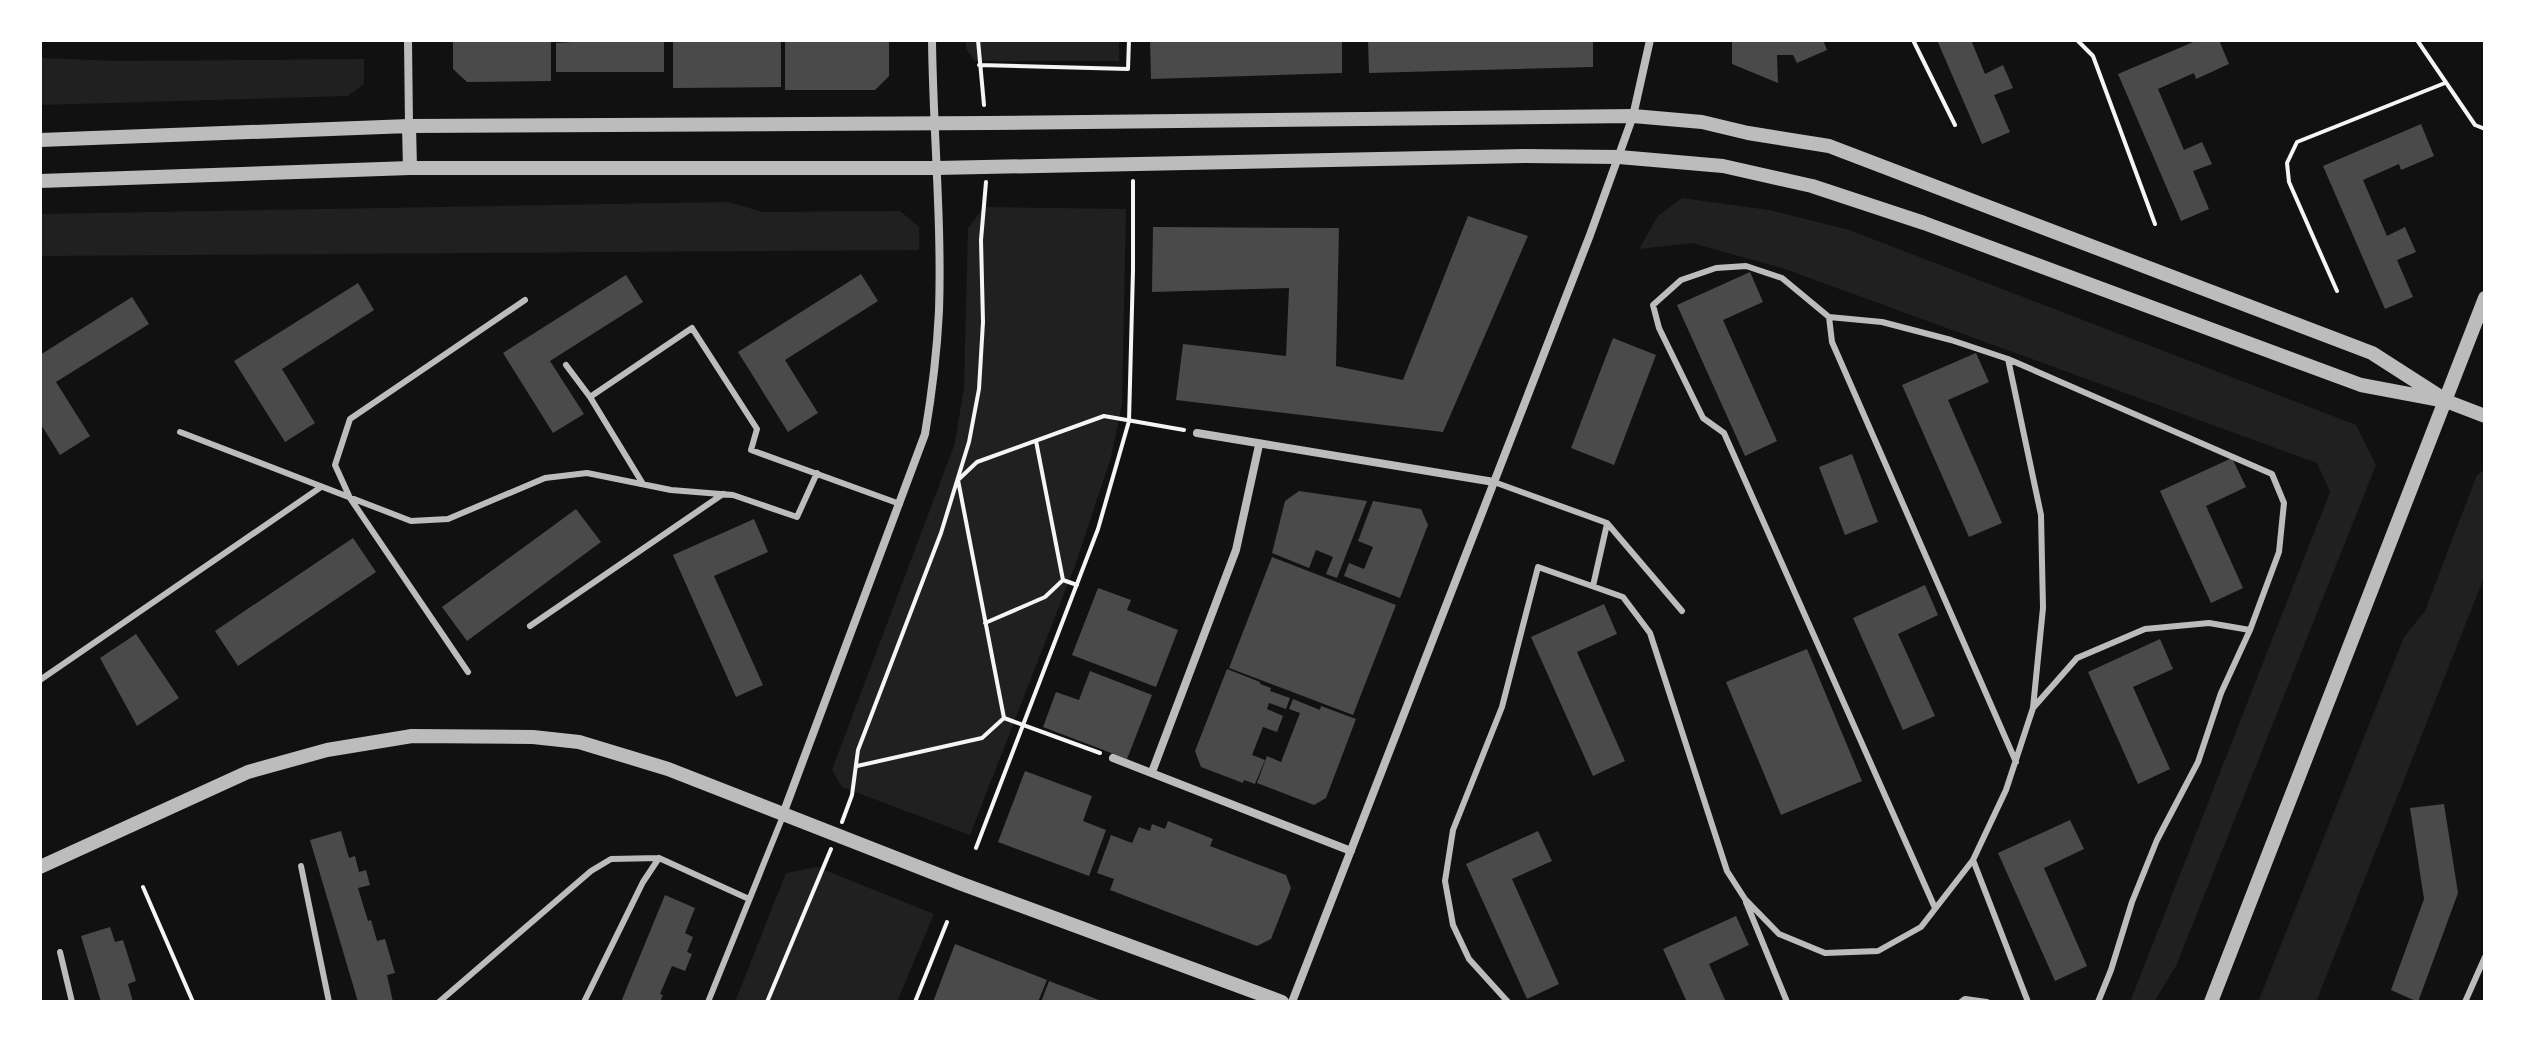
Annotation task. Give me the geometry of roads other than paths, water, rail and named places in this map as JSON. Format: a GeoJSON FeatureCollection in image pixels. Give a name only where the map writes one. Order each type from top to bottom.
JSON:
{"type":"FeatureCollection","features":[{"type":"Feature","properties":{"kind":"street"},"geometry":{"type":"LineString","coordinates":[[408,40],[410,168]]}},
{"type":"Feature","properties":{"kind":"street"},"geometry":{"type":"LineString","coordinates":[[783,814],[925,434],[933,387],[939,311],[932,40]]}},
{"type":"Feature","properties":{"kind":"street"},"geometry":{"type":"LineString","coordinates":[[1292,1002],[1619,157],[1633,116],[1650,40]]}},
{"type":"Feature","properties":{"kind":"street"},"geometry":{"type":"LineString","coordinates":[[40,140],[409,126],[1633,116],[1702,122],[1829,146],[2372,353],[2446,401]]}},
{"type":"Feature","properties":{"kind":"street"},"geometry":{"type":"LineString","coordinates":[[40,181],[410,168],[1133,166],[1525,156],[1619,157],[1723,166],[1812,186],[1924,223],[2361,385],[2446,401],[2485,416]]}},
{"type":"Feature","properties":{"kind":"street"},"geometry":{"type":"LineString","coordinates":[[2211,1002],[2485,298]]}},
{"type":"Feature","properties":{"kind":"street"},"geometry":{"type":"LineString","coordinates":[[1197,433],[1494,482]]}},
{"type":"Feature","properties":{"kind":"street"},"geometry":{"type":"LineString","coordinates":[[1152,772],[1236,550],[1259,445]]}},
{"type":"Feature","properties":{"kind":"street"},"geometry":{"type":"LineString","coordinates":[[40,867],[248,772],[327,750],[412,736],[533,737],[579,742],[668,769],[962,884],[1282,1002]]}},
{"type":"Feature","properties":{"kind":"street"},"geometry":{"type":"LineString","coordinates":[[1113,758],[1351,851]]}},
{"type":"Feature","properties":{"kind":"lane"},"geometry":{"type":"LineString","coordinates":[[1935,908],[1724,433],[1703,418],[1659,328],[1653,305],[1681,280],[1716,268],[1746,266],[1782,278],[1829,317],[1882,322],[2008,359],[2272,474],[2284,503],[2279,552],[2250,630],[2221,693],[2198,762],[2157,840],[2132,902],[2098,1002]]}},
{"type":"Feature","properties":{"kind":"lane"},"geometry":{"type":"LineString","coordinates":[[468,672],[350,498],[335,465],[350,419],[525,300]]}},
{"type":"Feature","properties":{"kind":"lane"},"geometry":{"type":"LineString","coordinates":[[1829,317],[1832,342],[2016,762]]}},
{"type":"Feature","properties":{"kind":"lane"},"geometry":{"type":"LineString","coordinates":[[590,397],[692,328],[757,429],[751,450],[900,504]]}},
{"type":"Feature","properties":{"kind":"lane"},"geometry":{"type":"LineString","coordinates":[[1745,899],[1779,934],[1825,953],[1878,951],[1921,927],[1973,860],[2006,790],[2033,708],[2043,608],[2041,515],[2008,359]]}},
{"type":"Feature","properties":{"kind":"lane"},"geometry":{"type":"LineString","coordinates":[[566,365],[590,397],[643,484]]}},
{"type":"Feature","properties":{"kind":"lane"},"geometry":{"type":"LineString","coordinates":[[180,432],[411,521],[448,519],[545,478],[587,473],[671,490],[733,495],[797,517],[817,473]]}},
{"type":"Feature","properties":{"kind":"lane"},"geometry":{"type":"LineString","coordinates":[[1494,482],[1607,523],[1682,611]]}},
{"type":"Feature","properties":{"kind":"lane"},"geometry":{"type":"LineString","coordinates":[[40,680],[321,487]]}},
{"type":"Feature","properties":{"kind":"lane"},"geometry":{"type":"LineString","coordinates":[[530,626],[723,494]]}},
{"type":"Feature","properties":{"kind":"lane"},"geometry":{"type":"LineString","coordinates":[[1593,586],[1607,523]]}},
{"type":"Feature","properties":{"kind":"lane"},"geometry":{"type":"LineString","coordinates":[[1508,1002],[1469,959],[1453,925],[1445,881],[1453,830],[1502,707],[1538,567],[1623,597],[1650,633],[1727,871],[1745,899],[1787,1002]]}},
{"type":"Feature","properties":{"kind":"lane"},"geometry":{"type":"LineString","coordinates":[[2033,708],[2077,658],[2145,629],[2209,623],[2250,630]]}},
{"type":"Feature","properties":{"kind":"lane"},"geometry":{"type":"LineString","coordinates":[[708,1002],[783,814]]}},
{"type":"Feature","properties":{"kind":"lane"},"geometry":{"type":"LineString","coordinates":[[439,1002],[591,871],[611,859],[659,858],[749,899]]}},
{"type":"Feature","properties":{"kind":"lane"},"geometry":{"type":"LineString","coordinates":[[584,1002],[643,882],[659,858]]}},
{"type":"Feature","properties":{"kind":"lane"},"geometry":{"type":"LineString","coordinates":[[1973,860],[2028,1002]]}},
{"type":"Feature","properties":{"kind":"lane"},"geometry":{"type":"LineString","coordinates":[[301,866],[329,1002]]}},
{"type":"Feature","properties":{"kind":"lane"},"geometry":{"type":"LineString","coordinates":[[60,952],[72,1002]]}},
{"type":"Feature","properties":{"kind":"lane"},"geometry":{"type":"LineString","coordinates":[[2465,1002],[2485,957]]}},
{"type":"Feature","properties":{"kind":"lane"},"geometry":{"type":"LineString","coordinates":[[1961,1002],[1965,999],[1987,1002]]}}]}
